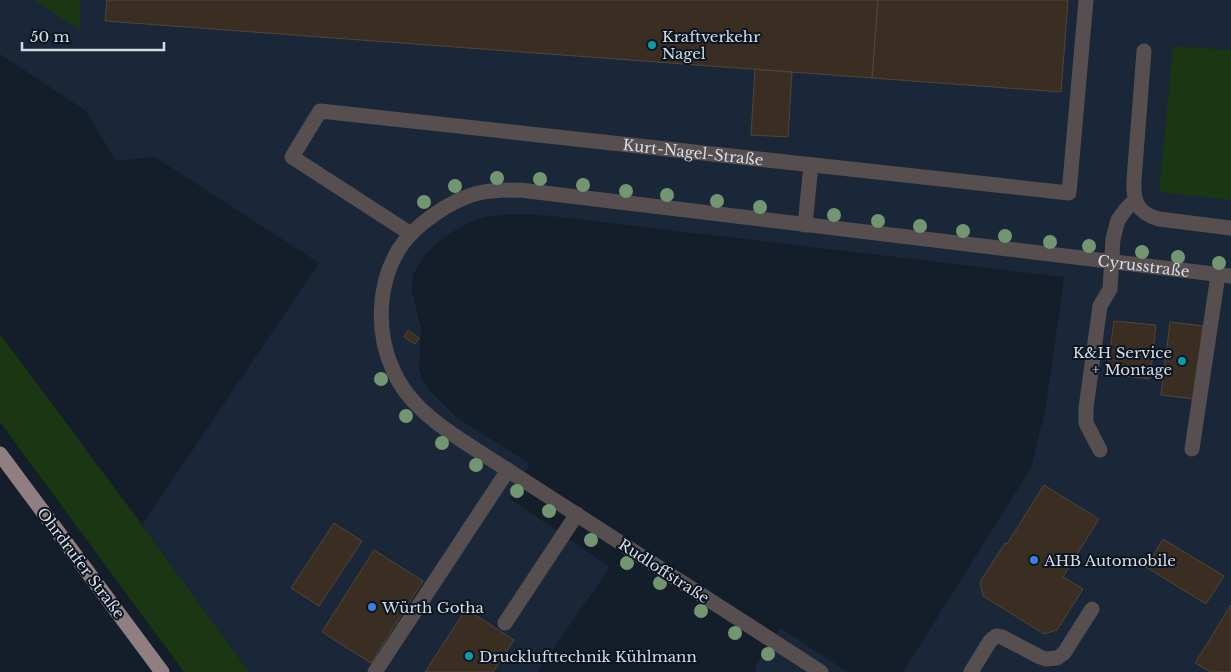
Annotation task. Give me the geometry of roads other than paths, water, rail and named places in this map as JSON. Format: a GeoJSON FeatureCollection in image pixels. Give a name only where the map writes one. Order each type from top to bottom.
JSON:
{"type":"FeatureCollection","features":[{"type":"Feature","properties":{"kind":"main road","name":"Ohrdrufer Straße"},"geometry":{"type":"LineString","coordinates":[[0,454],[162,672]]}},
{"type":"Feature","properties":{"kind":"street","name":"Kurt-Nagel-Straße"},"geometry":{"type":"LineString","coordinates":[[411,234],[292,157],[320,111],[1070,193],[1086,0]]}},
{"type":"Feature","properties":{"kind":"street"},"geometry":{"type":"LineString","coordinates":[[1144,51],[1134,180],[1136,200],[1140,208],[1148,216],[1159,220],[1231,228]]}},
{"type":"Feature","properties":{"kind":"street"},"geometry":{"type":"LineString","coordinates":[[375,672],[508,470],[438,424],[419,407],[393,372],[383,342],[381,327],[382,297],[393,262],[399,249],[411,234],[431,217],[454,202],[478,193],[499,190],[520,190],[805,225],[811,165]]}},
{"type":"Feature","properties":{"kind":"street"},"geometry":{"type":"LineString","coordinates":[[1100,450],[1086,423],[1086,408],[1100,306],[1110,289],[1113,239],[1118,220],[1136,200]]}},
{"type":"Feature","properties":{"kind":"street","name":"Cyrusstraße"},"geometry":{"type":"LineString","coordinates":[[805,225],[1224,276]]}},
{"type":"Feature","properties":{"kind":"street"},"geometry":{"type":"LineString","coordinates":[[1192,450],[1224,276]]}},
{"type":"Feature","properties":{"kind":"street","name":"Rudloffstraße"},"geometry":{"type":"LineString","coordinates":[[508,470],[821,672]]}},
{"type":"Feature","properties":{"kind":"street"},"geometry":{"type":"LineString","coordinates":[[505,622],[577,514]]}},
{"type":"Feature","properties":{"kind":"street"},"geometry":{"type":"LineString","coordinates":[[970,672],[990,641],[996,636],[1002,637],[1040,658],[1051,659],[1061,656],[1092,609]]}},
{"type":"Feature","properties":{"kind":"place","name":"Kraftverkehr Nagel"},"geometry":{"type":"Point","coordinates":[652,45]}},
{"type":"Feature","properties":{"kind":"place","name":"K&H Service + Montage"},"geometry":{"type":"Point","coordinates":[1182,361]}},
{"type":"Feature","properties":{"kind":"place","name":"AHB Automobile"},"geometry":{"type":"Point","coordinates":[1034,560]}},
{"type":"Feature","properties":{"kind":"place","name":"Würth Gotha"},"geometry":{"type":"Point","coordinates":[372,607]}},
{"type":"Feature","properties":{"kind":"place","name":"Drucklufttechnik Kühlmann"},"geometry":{"type":"Point","coordinates":[469,656]}}]}
